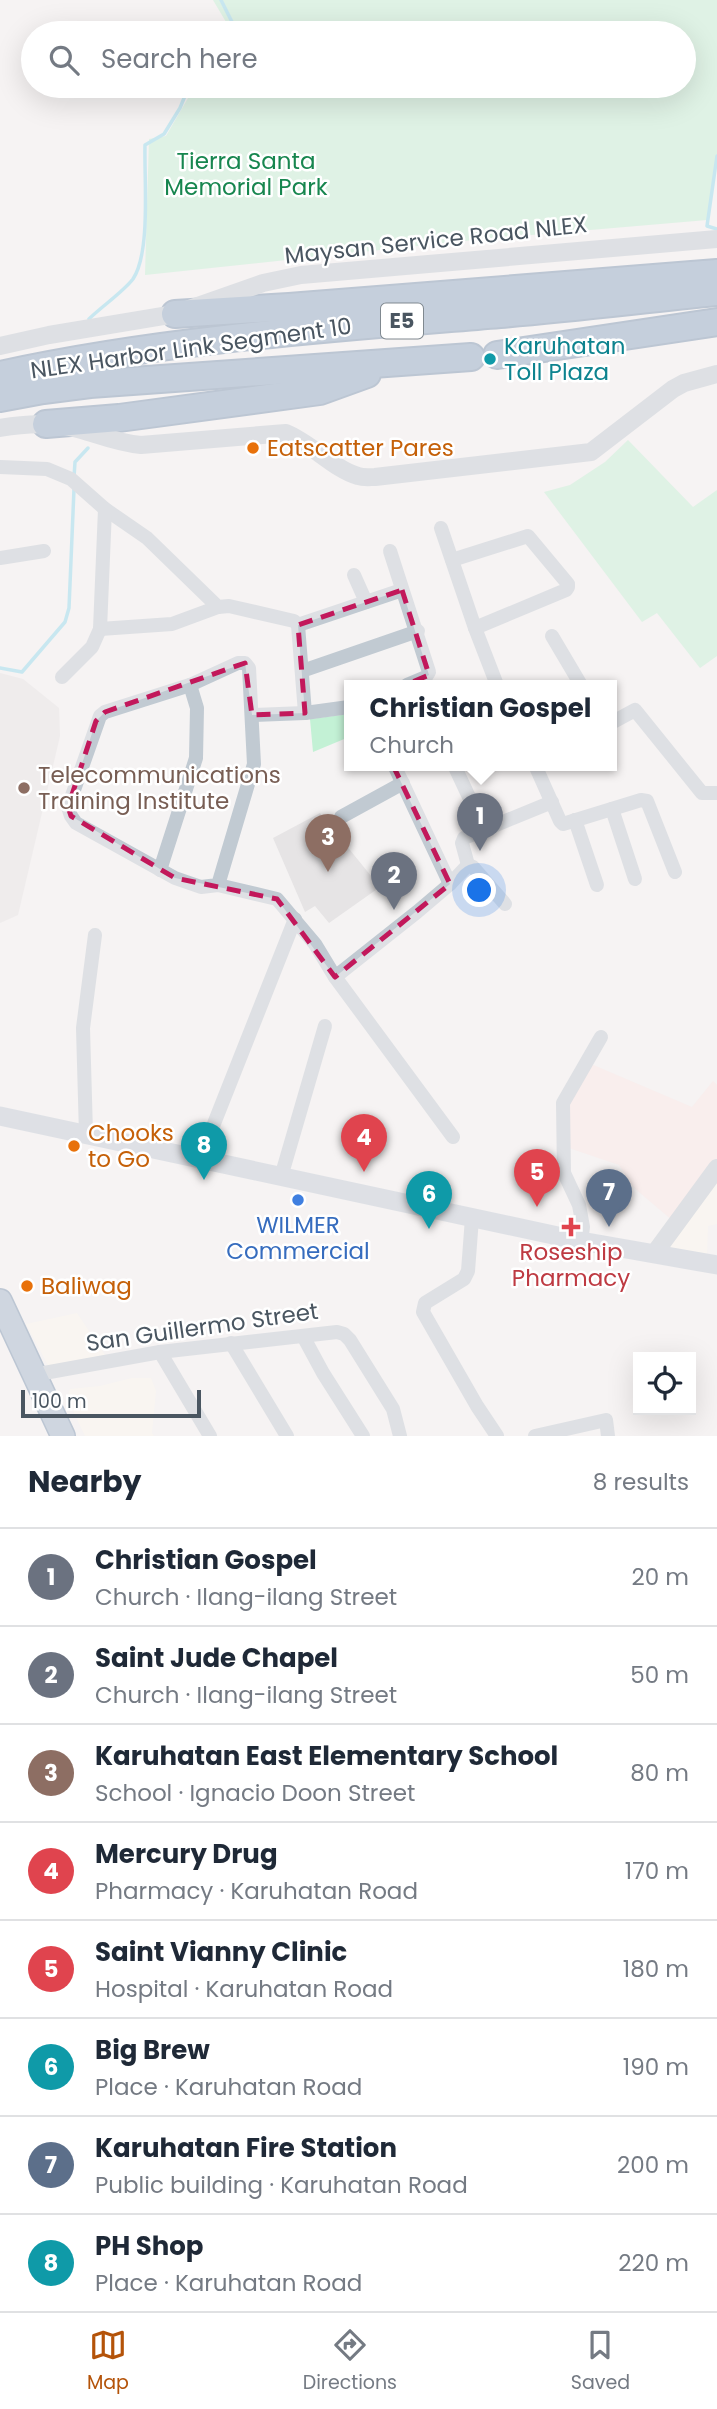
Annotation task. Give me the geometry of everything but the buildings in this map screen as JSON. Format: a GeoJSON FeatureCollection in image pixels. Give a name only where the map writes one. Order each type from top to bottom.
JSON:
{"type":"FeatureCollection","features":[{"type":"Feature","properties":{"kind":"highway"},"geometry":{"type":"LineString","coordinates":[[175,314],[717,273]]}},
{"type":"Feature","properties":{"kind":"highway","name":"NLEX Harbor Link Segment 10"},"geometry":{"type":"LineString","coordinates":[[0,398],[43,390],[89,371],[196,342],[717,292]]}},
{"type":"Feature","properties":{"kind":"highway"},"geometry":{"type":"LineString","coordinates":[[497,355],[717,322]]}},
{"type":"Feature","properties":{"kind":"highway","name":"E5"},"geometry":{"type":"LineString","coordinates":[[399,363],[471,357]]}},
{"type":"Feature","properties":{"kind":"highway"},"geometry":{"type":"LineString","coordinates":[[46,424],[120,418],[320,391],[399,363]]}},
{"type":"Feature","properties":{"kind":"highway","name":"NLEX Harbor Link Segment 10"},"geometry":{"type":"LineString","coordinates":[[0,375],[399,363]]}},
{"type":"Feature","properties":{"kind":"highway"},"geometry":{"type":"LineString","coordinates":[[0,1301],[63,1436]]}},
{"type":"Feature","properties":{"kind":"main road"},"geometry":{"type":"LineString","coordinates":[[0,1116],[581,1241],[717,1265]]}},
{"type":"Feature","properties":{"kind":"street","name":"Maysan Service Road NLEX"},"geometry":{"type":"LineString","coordinates":[[0,346],[175,314],[263,283],[301,275],[717,239]]}},
{"type":"Feature","properties":{"kind":"street"},"geometry":{"type":"LineString","coordinates":[[0,428],[46,424],[81,429],[123,443],[141,444],[286,433],[300,438],[351,473],[376,477],[591,452],[673,389],[684,383],[717,374]]}},
{"type":"Feature","properties":{"kind":"street"},"geometry":{"type":"LineString","coordinates":[[0,467],[47,469],[76,482],[104,509],[147,538],[218,607]]}},
{"type":"Feature","properties":{"kind":"street"},"geometry":{"type":"LineString","coordinates":[[62,677],[92,647],[100,629],[104,509]]}},
{"type":"Feature","properties":{"kind":"street"},"geometry":{"type":"LineString","coordinates":[[441,528],[495,680]]}},
{"type":"Feature","properties":{"kind":"street"},"geometry":{"type":"LineString","coordinates":[[452,560],[528,536],[568,584],[566,590],[475,628]]}},
{"type":"Feature","properties":{"kind":"street"},"geometry":{"type":"LineString","coordinates":[[0,558],[44,551]]}},
{"type":"Feature","properties":{"kind":"street"},"geometry":{"type":"LineString","coordinates":[[390,551],[418,631],[429,675],[418,680]]}},
{"type":"Feature","properties":{"kind":"street"},"geometry":{"type":"LineString","coordinates":[[354,575],[366,602]]}},
{"type":"Feature","properties":{"kind":"street"},"geometry":{"type":"LineString","coordinates":[[298,625],[402,590]]}},
{"type":"Feature","properties":{"kind":"street"},"geometry":{"type":"LineString","coordinates":[[100,629],[117,630],[172,624],[218,607],[229,606],[287,618],[298,625]]}},
{"type":"Feature","properties":{"kind":"street"},"geometry":{"type":"LineString","coordinates":[[298,625],[305,713]]}},
{"type":"Feature","properties":{"kind":"street"},"geometry":{"type":"LineString","coordinates":[[302,670],[418,631]]}},
{"type":"Feature","properties":{"kind":"street"},"geometry":{"type":"LineString","coordinates":[[552,636],[578,680]]}},
{"type":"Feature","properties":{"kind":"street"},"geometry":{"type":"LineString","coordinates":[[218,885],[254,764],[249,668],[245,663],[237,663],[190,685],[105,712],[100,716],[68,807],[71,816],[76,823],[160,870],[201,887],[218,885],[276,899],[295,919],[453,1138]]}},
{"type":"Feature","properties":{"kind":"street"},"geometry":{"type":"LineString","coordinates":[[160,870],[196,758],[197,708],[190,685]]}},
{"type":"Feature","properties":{"kind":"street"},"geometry":{"type":"LineString","coordinates":[[252,715],[305,713],[344,708]]}},
{"type":"Feature","properties":{"kind":"street"},"geometry":{"type":"LineString","coordinates":[[617,720],[635,710],[702,793],[717,793]]}},
{"type":"Feature","properties":{"kind":"street"},"geometry":{"type":"LineString","coordinates":[[397,771],[450,884]]}},
{"type":"Feature","properties":{"kind":"street"},"geometry":{"type":"LineString","coordinates":[[457,771],[484,829]]}},
{"type":"Feature","properties":{"kind":"street"},"geometry":{"type":"LineString","coordinates":[[538,771],[561,823],[641,800],[647,801],[675,872]]}},
{"type":"Feature","properties":{"kind":"street"},"geometry":{"type":"LineString","coordinates":[[341,817],[403,783]]}},
{"type":"Feature","properties":{"kind":"street"},"geometry":{"type":"LineString","coordinates":[[468,865],[462,840],[552,802]]}},
{"type":"Feature","properties":{"kind":"street"},"geometry":{"type":"LineString","coordinates":[[612,809],[635,879]]}},
{"type":"Feature","properties":{"kind":"street"},"geometry":{"type":"LineString","coordinates":[[575,820],[597,885]]}},
{"type":"Feature","properties":{"kind":"street"},"geometry":{"type":"LineString","coordinates":[[335,977],[450,884],[468,865]]}},
{"type":"Feature","properties":{"kind":"street"},"geometry":{"type":"LineString","coordinates":[[468,865],[473,867],[505,904]]}},
{"type":"Feature","properties":{"kind":"street"},"geometry":{"type":"LineString","coordinates":[[200,1159],[295,919]]}},
{"type":"Feature","properties":{"kind":"street"},"geometry":{"type":"LineString","coordinates":[[86,1134],[83,1028],[95,935]]}},
{"type":"Feature","properties":{"kind":"street"},"geometry":{"type":"LineString","coordinates":[[281,1177],[325,1026]]}},
{"type":"Feature","properties":{"kind":"street"},"geometry":{"type":"LineString","coordinates":[[581,1241],[583,1227],[579,1205],[564,1173],[563,1103],[601,1037]]}},
{"type":"Feature","properties":{"kind":"street"},"geometry":{"type":"LineString","coordinates":[[654,1254],[717,1168]]}},
{"type":"Feature","properties":{"kind":"street"},"geometry":{"type":"LineString","coordinates":[[472,1218],[469,1268],[464,1279],[425,1303],[423,1312],[497,1436]]}},
{"type":"Feature","properties":{"kind":"street","name":"San Guillermo Street"},"geometry":{"type":"LineString","coordinates":[[33,1375],[160,1352],[329,1332],[344,1334],[393,1409],[400,1436]]}},
{"type":"Feature","properties":{"kind":"street"},"geometry":{"type":"LineString","coordinates":[[303,1336],[363,1436]]}},
{"type":"Feature","properties":{"kind":"street"},"geometry":{"type":"LineString","coordinates":[[231,1343],[287,1436]]}},
{"type":"Feature","properties":{"kind":"street"},"geometry":{"type":"LineString","coordinates":[[160,1352],[210,1436]]}},
{"type":"Feature","properties":{"kind":"street"},"geometry":{"type":"LineString","coordinates":[[535,1436],[606,1420],[608,1436]]}},
{"type":"Feature","properties":{"kind":"highlighted area"},"geometry":{"type":"Polygon","coordinates":[[[402,590],[429,675],[363,703],[450,884],[335,977],[277,899],[175,878],[71,816],[68,807],[96,721],[105,712],[245,663],[252,715],[305,713],[298,625],[402,590]]]}},
{"type":"Feature","properties":{"kind":"shaded area","name":"Telecommunications Training Institute"},"geometry":{"type":"Polygon","coordinates":[[[0,673],[23,679],[59,708],[60,736],[18,915],[0,923],[0,673]]]}},
{"type":"Feature","properties":{"kind":"shaded area"},"geometry":{"type":"Polygon","coordinates":[[[320,813],[380,887],[329,923],[315,906],[305,912],[273,838],[320,813]]]}},
{"type":"Feature","properties":{"kind":"shaded area"},"geometry":{"type":"Polygon","coordinates":[[[591,1064],[692,1107],[713,1081],[717,1085],[717,1160],[672,1220],[633,1187],[619,1165],[566,1147],[565,1103],[591,1064]]]}},
{"type":"Feature","properties":{"kind":"shaded area"},"geometry":{"type":"Polygon","coordinates":[[[717,1176],[717,1224],[708,1226],[707,1257],[665,1249],[717,1176]]]}},
{"type":"Feature","properties":{"kind":"shaded area"},"geometry":{"type":"Polygon","coordinates":[[[77,1313],[105,1355],[49,1367],[26,1324],[77,1313]]]}},
{"type":"Feature","properties":{"kind":"shaded area"},"geometry":{"type":"Polygon","coordinates":[[[132,1378],[151,1378],[156,1391],[152,1433],[154,1436],[85,1436],[67,1398],[70,1389],[100,1386],[132,1378]]]}},
{"type":"Feature","properties":{"kind":"green space","name":"Tierra Santa Memorial Park"},"geometry":{"type":"Polygon","coordinates":[[[213,0],[717,0],[717,156],[707,220],[474,240],[145,275],[149,139],[166,136],[188,98],[696,98],[696,21],[225,21],[213,0]]]}},
{"type":"Feature","properties":{"kind":"green space"},"geometry":{"type":"Polygon","coordinates":[[[628,440],[693,507],[717,490],[717,656],[700,668],[657,613],[642,622],[544,492],[570,485],[605,462],[628,440]]]}},
{"type":"Feature","properties":{"kind":"green space"},"geometry":{"type":"Polygon","coordinates":[[[344,715],[344,739],[313,752],[310,719],[344,715]]]}},
{"type":"Feature","properties":{"kind":"waterway"},"geometry":{"type":"LineString","coordinates":[[221,0],[232,21]]}},
{"type":"Feature","properties":{"kind":"waterway"},"geometry":{"type":"LineString","coordinates":[[89,319],[129,284],[139,267],[146,195],[145,145],[164,134],[184,98]]}},
{"type":"Feature","properties":{"kind":"waterway"},"geometry":{"type":"LineString","coordinates":[[717,156],[707,226],[717,229]]}},
{"type":"Feature","properties":{"kind":"waterway"},"geometry":{"type":"LineString","coordinates":[[74,477],[75,462],[88,448]]}},
{"type":"Feature","properties":{"kind":"waterway"},"geometry":{"type":"LineString","coordinates":[[0,668],[22,672],[65,622],[69,608],[74,489]]}},
{"type":"Feature","properties":{"kind":"place","name":"Karuhatan Toll Plaza"},"geometry":{"type":"Point","coordinates":[490,359]}},
{"type":"Feature","properties":{"kind":"place","name":"Eatscatter Pares"},"geometry":{"type":"Point","coordinates":[253,448]}},
{"type":"Feature","properties":{"kind":"place","name":"Telecommunications Training Institute"},"geometry":{"type":"Point","coordinates":[24,788]}},
{"type":"Feature","properties":{"kind":"place","name":"Christian Gospel"},"geometry":{"type":"Point","coordinates":[480,851]}},
{"type":"Feature","properties":{"kind":"place","name":"Karuhatan East Elementary School"},"geometry":{"type":"Point","coordinates":[328,872]}},
{"type":"Feature","properties":{"kind":"place","name":"Saint Jude Chapel"},"geometry":{"type":"Point","coordinates":[394,910]}},
{"type":"Feature","properties":{"kind":"place","name":"Chooks to Go"},"geometry":{"type":"Point","coordinates":[74,1146]}},
{"type":"Feature","properties":{"kind":"place","name":"Mercury Drug"},"geometry":{"type":"Point","coordinates":[364,1172]}},
{"type":"Feature","properties":{"kind":"place","name":"PH Shop"},"geometry":{"type":"Point","coordinates":[204,1180]}},
{"type":"Feature","properties":{"kind":"place","name":"WILMER Commercial"},"geometry":{"type":"Point","coordinates":[298,1200]}},
{"type":"Feature","properties":{"kind":"place","name":"Saint Vianny Clinic"},"geometry":{"type":"Point","coordinates":[537,1207]}},
{"type":"Feature","properties":{"kind":"place","name":"Roseship Pharmacy"},"geometry":{"type":"Point","coordinates":[571,1227]}},
{"type":"Feature","properties":{"kind":"place","name":"Karuhatan Fire Station"},"geometry":{"type":"Point","coordinates":[609,1227]}},
{"type":"Feature","properties":{"kind":"place","name":"Big Brew"},"geometry":{"type":"Point","coordinates":[429,1229]}},
{"type":"Feature","properties":{"kind":"place","name":"Baliwag"},"geometry":{"type":"Point","coordinates":[27,1286]}}]}
